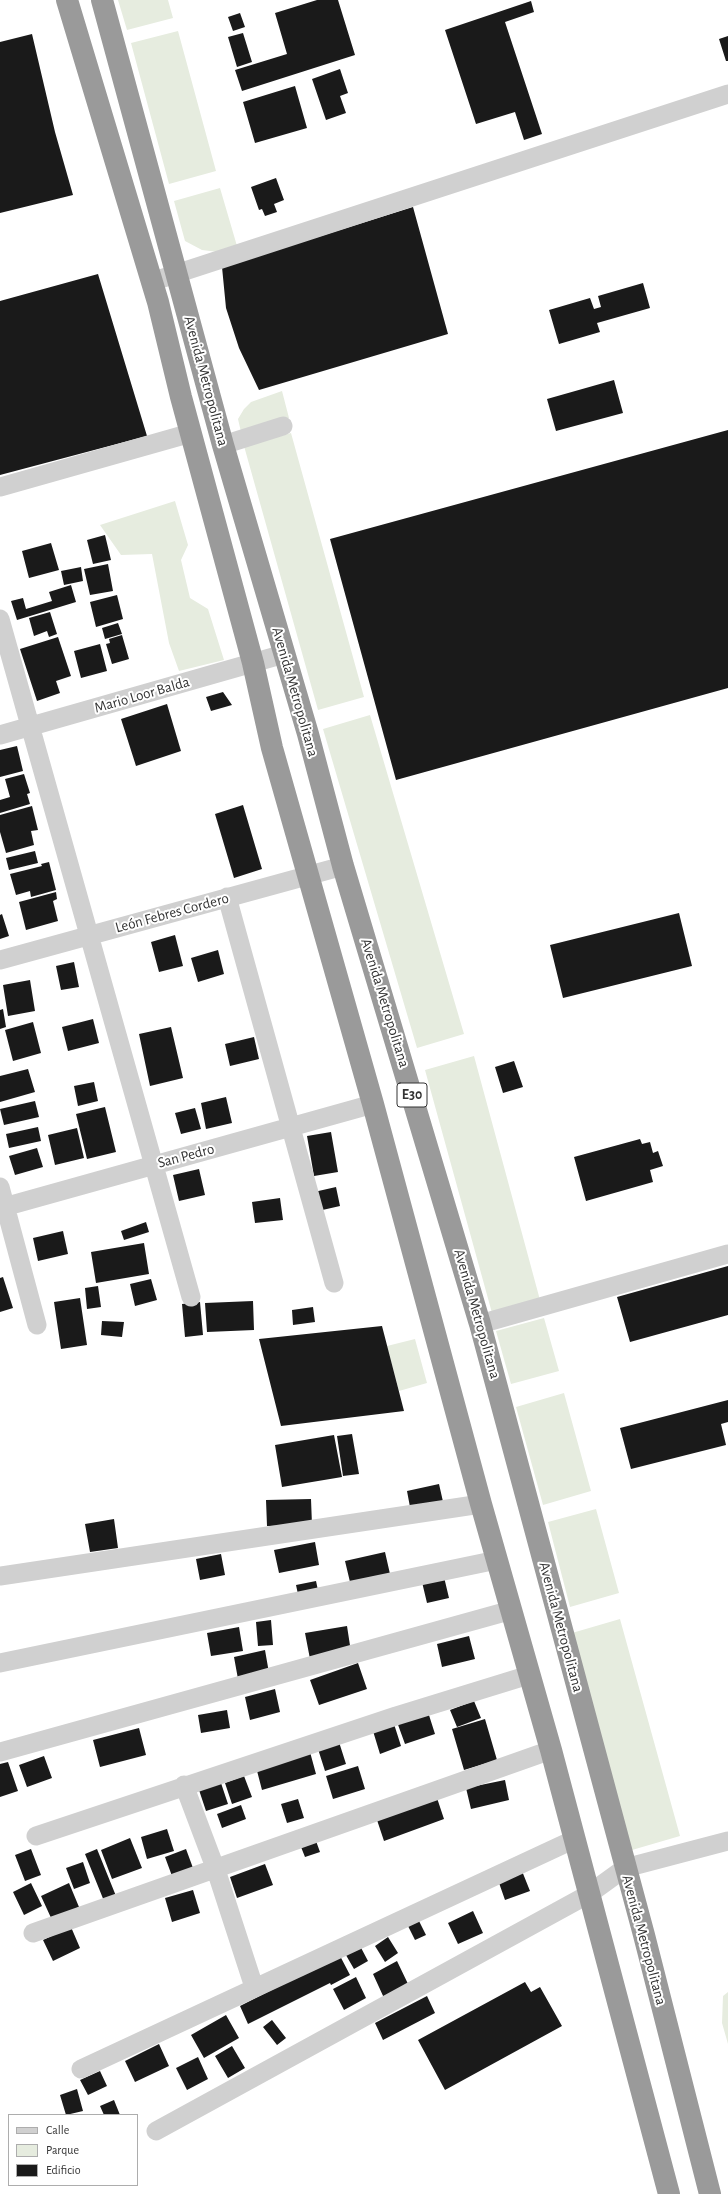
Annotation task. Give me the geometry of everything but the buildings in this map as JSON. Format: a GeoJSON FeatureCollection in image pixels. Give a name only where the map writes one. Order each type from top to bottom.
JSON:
{"type":"FeatureCollection","features":[{"type":"Feature","properties":{"kind":"highway"},"geometry":{"type":"LineString","coordinates":[[67,0],[151,282],[253,663],[272,748],[373,1104],[481,1504],[551,1750],[669,2194]]}},
{"type":"Feature","properties":{"kind":"highway","name":"Avenida Metropolitana"},"geometry":{"type":"LineString","coordinates":[[102,0],[223,445],[308,734],[344,866],[480,1324],[710,2194]]}},
{"type":"Feature","properties":{"kind":"street"},"geometry":{"type":"LineString","coordinates":[[151,282],[728,94]]}},
{"type":"Feature","properties":{"kind":"street"},"geometry":{"type":"LineString","coordinates":[[223,445],[283,426]]}},
{"type":"Feature","properties":{"kind":"street"},"geometry":{"type":"LineString","coordinates":[[0,487],[191,433]]}},
{"type":"Feature","properties":{"kind":"street"},"geometry":{"type":"LineString","coordinates":[[0,619],[191,1297]]}},
{"type":"Feature","properties":{"kind":"street","name":"Mario Loor Balda"},"geometry":{"type":"LineString","coordinates":[[0,735],[284,654]]}},
{"type":"Feature","properties":{"kind":"street","name":"León Febres Cordero"},"geometry":{"type":"LineString","coordinates":[[0,960],[344,866]]}},
{"type":"Feature","properties":{"kind":"street"},"geometry":{"type":"LineString","coordinates":[[227,897],[334,1283]]}},
{"type":"Feature","properties":{"kind":"street","name":"San Pedro"},"geometry":{"type":"LineString","coordinates":[[2,1207],[373,1104]]}},
{"type":"Feature","properties":{"kind":"street"},"geometry":{"type":"LineString","coordinates":[[0,1187],[2,1207],[37,1325]]}},
{"type":"Feature","properties":{"kind":"street"},"geometry":{"type":"LineString","coordinates":[[480,1324],[728,1254]]}},
{"type":"Feature","properties":{"kind":"street"},"geometry":{"type":"LineString","coordinates":[[0,1576],[481,1504]]}},
{"type":"Feature","properties":{"kind":"street"},"geometry":{"type":"LineString","coordinates":[[0,1663],[497,1560]]}},
{"type":"Feature","properties":{"kind":"street"},"geometry":{"type":"LineString","coordinates":[[0,1752],[512,1610]]}},
{"type":"Feature","properties":{"kind":"street"},"geometry":{"type":"LineString","coordinates":[[36,1836],[184,1785],[396,1716],[530,1675]]}},
{"type":"Feature","properties":{"kind":"street"},"geometry":{"type":"LineString","coordinates":[[33,1932],[216,1870],[551,1750]]}},
{"type":"Feature","properties":{"kind":"street"},"geometry":{"type":"LineString","coordinates":[[184,1785],[216,1870],[254,1987]]}},
{"type":"Feature","properties":{"kind":"street"},"geometry":{"type":"LineString","coordinates":[[81,2069],[254,1987],[575,1839]]}},
{"type":"Feature","properties":{"kind":"street"},"geometry":{"type":"LineString","coordinates":[[156,2131],[589,1894],[625,1868],[728,1841]]}},
{"type":"Feature","properties":{"kind":"green space"},"geometry":{"type":"Polygon","coordinates":[[[118,0],[168,0],[173,18],[127,30],[118,0]]]}},
{"type":"Feature","properties":{"kind":"green space"},"geometry":{"type":"Polygon","coordinates":[[[178,31],[216,171],[169,184],[131,43],[178,31]]]}},
{"type":"Feature","properties":{"kind":"green space"},"geometry":{"type":"Polygon","coordinates":[[[220,188],[237,246],[218,252],[202,250],[185,241],[174,201],[220,188]]]}},
{"type":"Feature","properties":{"kind":"green space"},"geometry":{"type":"Polygon","coordinates":[[[282,391],[289,418],[241,432],[238,419],[244,409],[251,402],[282,391]]]}},
{"type":"Feature","properties":{"kind":"green space"},"geometry":{"type":"Polygon","coordinates":[[[291,433],[364,697],[318,710],[244,446],[291,433]]]}},
{"type":"Feature","properties":{"kind":"green space"},"geometry":{"type":"Polygon","coordinates":[[[175,501],[188,545],[181,560],[190,598],[208,609],[224,660],[179,671],[169,643],[152,554],[121,555],[100,525],[175,501]]]}},
{"type":"Feature","properties":{"kind":"green space"},"geometry":{"type":"Polygon","coordinates":[[[370,715],[464,1034],[417,1048],[323,729],[370,715]]]}},
{"type":"Feature","properties":{"kind":"green space"},"geometry":{"type":"Polygon","coordinates":[[[474,1056],[540,1300],[492,1313],[425,1070],[474,1056]]]}},
{"type":"Feature","properties":{"kind":"green space"},"geometry":{"type":"Polygon","coordinates":[[[544,1318],[559,1371],[511,1384],[496,1331],[544,1318]]]}},
{"type":"Feature","properties":{"kind":"green space"},"geometry":{"type":"Polygon","coordinates":[[[415,1339],[427,1383],[399,1391],[387,1346],[415,1339]]]}},
{"type":"Feature","properties":{"kind":"green space"},"geometry":{"type":"Polygon","coordinates":[[[564,1393],[591,1491],[543,1505],[516,1407],[564,1393]]]}},
{"type":"Feature","properties":{"kind":"green space"},"geometry":{"type":"Polygon","coordinates":[[[596,1509],[619,1593],[570,1607],[548,1522],[596,1509]]]}},
{"type":"Feature","properties":{"kind":"green space"},"geometry":{"type":"Polygon","coordinates":[[[620,1619],[680,1836],[632,1850],[572,1633],[620,1619]]]}},
{"type":"Feature","properties":{"kind":"green space"},"geometry":{"type":"Polygon","coordinates":[[[728,1992],[728,2044],[722,2023],[723,1996],[728,1992]]]}}]}
